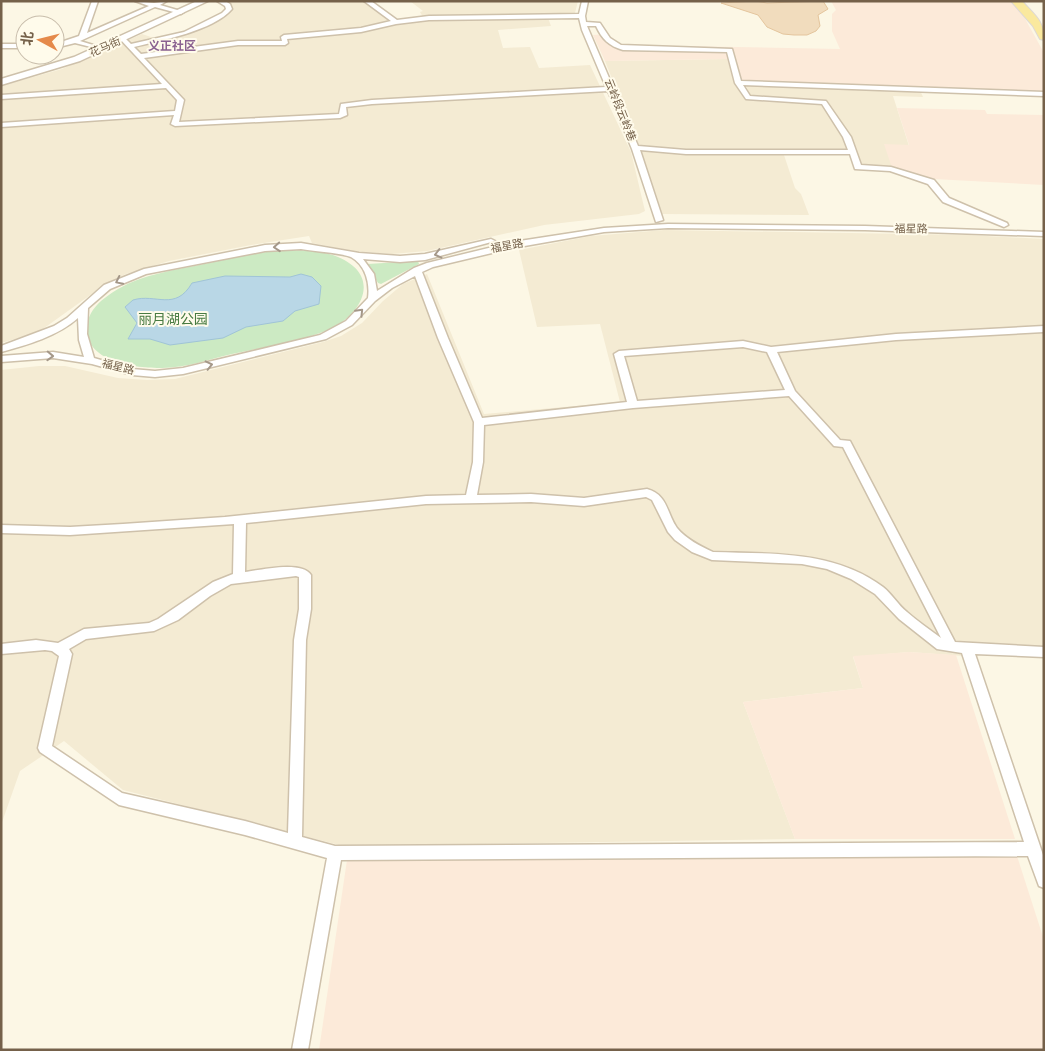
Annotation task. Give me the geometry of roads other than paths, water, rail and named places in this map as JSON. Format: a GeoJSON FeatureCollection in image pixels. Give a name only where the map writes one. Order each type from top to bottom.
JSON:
{"type":"FeatureCollection","features":[{"type":"Feature","properties":{"kind":"main road"},"geometry":{"type":"LineString","coordinates":[[1016,1],[1037,25],[1044,37]]}},
{"type":"Feature","properties":{"kind":"main road"},"geometry":{"type":"LineString","coordinates":[[1024,1],[1044,23]]}},
{"type":"Feature","properties":{"kind":"street"},"geometry":{"type":"LineString","coordinates":[[82,38],[95,1]]}},
{"type":"Feature","properties":{"kind":"street"},"geometry":{"type":"LineString","coordinates":[[138,1],[181,12]]}},
{"type":"Feature","properties":{"kind":"street"},"geometry":{"type":"LineString","coordinates":[[65,44],[82,38],[164,1]]}},
{"type":"Feature","properties":{"kind":"street","name":"花马街"},"geometry":{"type":"LineString","coordinates":[[1,82],[48,69],[101,49],[204,1]]}},
{"type":"Feature","properties":{"kind":"street"},"geometry":{"type":"LineString","coordinates":[[130,46],[186,33],[217,18],[229,9],[228,5],[220,1]]}},
{"type":"Feature","properties":{"kind":"street"},"geometry":{"type":"LineString","coordinates":[[367,1],[396,22]]}},
{"type":"Feature","properties":{"kind":"street"},"geometry":{"type":"LineString","coordinates":[[583,20],[585,1]]}},
{"type":"Feature","properties":{"kind":"street"},"geometry":{"type":"LineString","coordinates":[[141,56],[238,43],[285,43],[284,37],[361,30],[396,22],[447,17],[583,20],[598,24],[601,32],[609,42],[624,48],[730,50],[738,83],[748,98],[824,102],[847,137],[858,167],[891,169],[931,182],[946,200],[1004,225]]}},
{"type":"Feature","properties":{"kind":"street","name":"云岭段云岭巷"},"geometry":{"type":"LineString","coordinates":[[583,20],[636,148],[659,220]]}},
{"type":"Feature","properties":{"kind":"street"},"geometry":{"type":"LineString","coordinates":[[123,39],[181,100],[175,124],[343,115],[343,105],[360,103],[611,89]]}},
{"type":"Feature","properties":{"kind":"street"},"geometry":{"type":"LineString","coordinates":[[75,41],[101,49]]}},
{"type":"Feature","properties":{"kind":"street"},"geometry":{"type":"LineString","coordinates":[[1,46],[15,46]]}},
{"type":"Feature","properties":{"kind":"street"},"geometry":{"type":"LineString","coordinates":[[738,83],[1044,94]]}},
{"type":"Feature","properties":{"kind":"street"},"geometry":{"type":"LineString","coordinates":[[1,97],[166,86]]}},
{"type":"Feature","properties":{"kind":"street"},"geometry":{"type":"LineString","coordinates":[[1,125],[177,114]]}},
{"type":"Feature","properties":{"kind":"street"},"geometry":{"type":"LineString","coordinates":[[636,148],[655,148],[686,152],[796,150],[852,152]]}},
{"type":"Feature","properties":{"kind":"street","name":"福星路"},"geometry":{"type":"LineString","coordinates":[[1,349],[57,328],[70,320],[108,287],[134,275],[251,249],[301,246],[386,258],[424,257],[477,244],[547,231],[601,223],[659,220],[881,221],[1044,227]]}},
{"type":"Feature","properties":{"kind":"street","name":"福星路"},"geometry":{"type":"LineString","coordinates":[[1,359],[53,355],[90,360],[132,372],[155,374],[183,371],[323,337],[349,323],[372,299],[389,286],[417,270],[450,259],[513,245],[604,230],[649,227],[938,229],[1044,234]]}},
{"type":"Feature","properties":{"kind":"street"},"geometry":{"type":"LineString","coordinates":[[352,254],[370,272],[374,286],[372,299]]}},
{"type":"Feature","properties":{"kind":"street"},"geometry":{"type":"LineString","coordinates":[[417,270],[443,338],[480,422],[478,462],[471,498]]}},
{"type":"Feature","properties":{"kind":"street"},"geometry":{"type":"LineString","coordinates":[[84,307],[81,328],[90,360]]}},
{"type":"Feature","properties":{"kind":"street"},"geometry":{"type":"LineString","coordinates":[[633,405],[619,354],[743,344],[771,350],[896,337],[1044,329]]}},
{"type":"Feature","properties":{"kind":"street"},"geometry":{"type":"LineString","coordinates":[[771,350],[791,393],[808,408],[815,420],[838,444],[846,443],[951,646]]}},
{"type":"Feature","properties":{"kind":"street"},"geometry":{"type":"LineString","coordinates":[[480,422],[633,405],[791,393]]}},
{"type":"Feature","properties":{"kind":"street"},"geometry":{"type":"LineString","coordinates":[[1,528],[70,531],[240,520],[391,502],[471,498],[531,498],[584,502],[647,493],[656,497],[672,529],[696,549],[712,556],[802,560],[842,570],[879,591],[903,616],[941,645],[1044,652]]}},
{"type":"Feature","properties":{"kind":"street"},"geometry":{"type":"LineString","coordinates":[[238,577],[240,520]]}},
{"type":"Feature","properties":{"kind":"street"},"geometry":{"type":"LineString","coordinates":[[60,648],[84,634],[150,628],[159,625],[177,616],[228,578],[298,571],[305,575],[305,609],[300,640],[295,842]]}},
{"type":"Feature","properties":{"kind":"street"},"geometry":{"type":"LineString","coordinates":[[1,648],[51,645],[60,648],[66,654],[45,748],[119,799],[245,828],[335,853],[1033,849]]}},
{"type":"Feature","properties":{"kind":"street"},"geometry":{"type":"LineString","coordinates":[[967,648],[1044,880]]}},
{"type":"Feature","properties":{"kind":"street"},"geometry":{"type":"LineString","coordinates":[[300,1050],[335,853]]}},
{"type":"Feature","properties":{"kind":"water"},"geometry":{"type":"Polygon","coordinates":[[[301,274],[312,277],[321,286],[319,304],[295,311],[283,321],[246,327],[223,338],[170,345],[150,339],[128,339],[137,323],[125,307],[133,300],[141,298],[172,299],[186,292],[192,283],[225,276],[290,277],[301,274]]]}},
{"type":"Feature","properties":{"kind":"district","name":"义正社区"},"geometry":{"type":"Point","coordinates":[172,46]}},
{"type":"Feature","properties":{"kind":"park label","name":"丽月湖公园"},"geometry":{"type":"Point","coordinates":[173,319]}}]}
